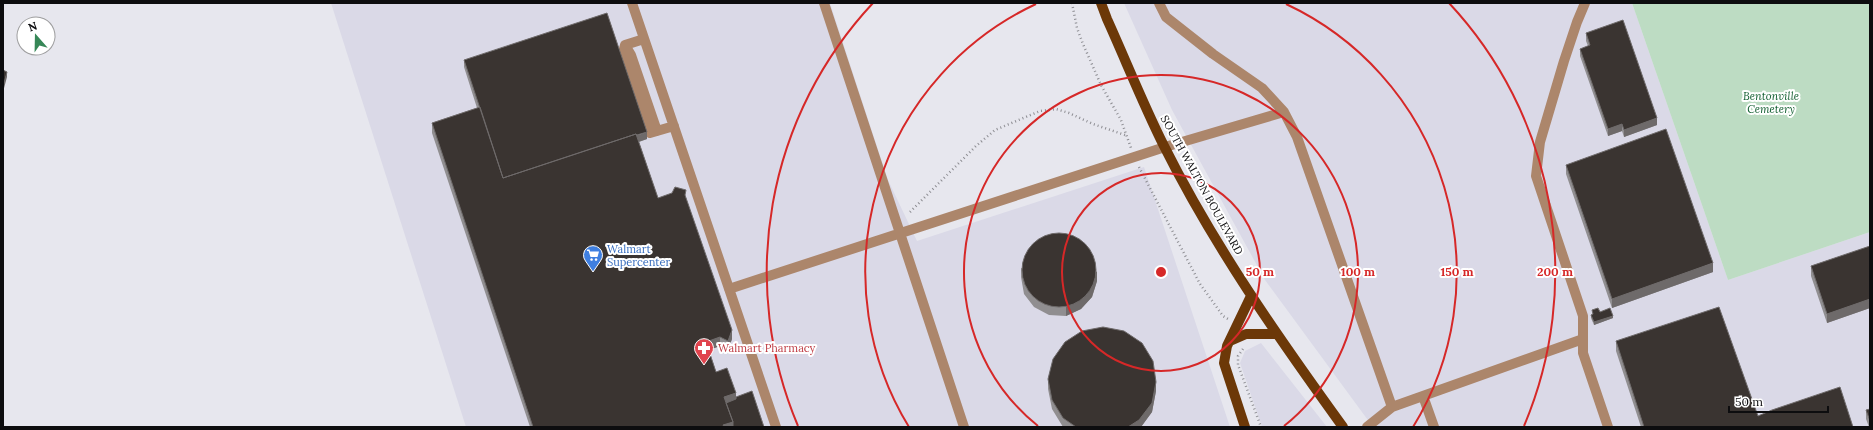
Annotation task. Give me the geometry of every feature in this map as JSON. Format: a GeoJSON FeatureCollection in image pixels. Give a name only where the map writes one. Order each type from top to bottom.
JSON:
{"type":"FeatureCollection","features":[{"type":"Feature","properties":{"kind":"main road","name":"SOUTH WALTON BOULEVARD"},"geometry":{"type":"LineString","coordinates":[[1101,3],[1164,147],[1224,253],[1276,334],[1343,427]]}},
{"type":"Feature","properties":{"kind":"main road"},"geometry":{"type":"LineString","coordinates":[[1245,427],[1224,363],[1225,352],[1251,296]]}},
{"type":"Feature","properties":{"kind":"main road"},"geometry":{"type":"LineString","coordinates":[[1230,340],[1246,334],[1276,334]]}},
{"type":"Feature","properties":{"kind":"lane"},"geometry":{"type":"LineString","coordinates":[[632,3],[776,427]]}},
{"type":"Feature","properties":{"kind":"lane"},"geometry":{"type":"LineString","coordinates":[[824,3],[964,427]]}},
{"type":"Feature","properties":{"kind":"lane"},"geometry":{"type":"LineString","coordinates":[[1159,3],[1166,17],[1213,54],[1262,88],[1284,112],[1297,137],[1392,407]]}},
{"type":"Feature","properties":{"kind":"lane"},"geometry":{"type":"LineString","coordinates":[[1585,3],[1576,22],[1540,142],[1536,176],[1583,316],[1583,353],[1608,427]]}},
{"type":"Feature","properties":{"kind":"lane"},"geometry":{"type":"LineString","coordinates":[[644,39],[624,45],[623,53],[650,132],[674,126]]}},
{"type":"Feature","properties":{"kind":"lane"},"geometry":{"type":"LineString","coordinates":[[729,289],[1164,147],[1284,112]]}},
{"type":"Feature","properties":{"kind":"lane"},"geometry":{"type":"LineString","coordinates":[[1367,427],[1392,407],[1583,339]]}},
{"type":"Feature","properties":{"kind":"lane"},"geometry":{"type":"LineString","coordinates":[[1423,396],[1434,427]]}},
{"type":"Feature","properties":{"kind":"path"},"geometry":{"type":"LineString","coordinates":[[1072,3],[1077,28],[1083,44],[1104,91],[1121,120],[1128,142]]}},
{"type":"Feature","properties":{"kind":"path"},"geometry":{"type":"LineString","coordinates":[[910,212],[990,134],[1007,124],[1040,111],[1056,109],[1069,113],[1092,124],[1125,135]]}},
{"type":"Feature","properties":{"kind":"path"},"geometry":{"type":"LineString","coordinates":[[1140,170],[1200,284],[1223,316]]}},
{"type":"Feature","properties":{"kind":"path"},"geometry":{"type":"LineString","coordinates":[[1246,347],[1238,356],[1238,365],[1261,427]]}},
{"type":"Feature","properties":{"kind":"shaded area"},"geometry":{"type":"Polygon","coordinates":[[[331,3],[830,3],[888,180],[917,241],[1144,167],[1230,427],[466,427],[331,3]]]}},
{"type":"Feature","properties":{"kind":"shaded area"},"geometry":{"type":"Polygon","coordinates":[[[1124,3],[1632,3],[1728,280],[1870,232],[1870,427],[1373,427],[1265,280],[1172,110],[1124,3]]]}},
{"type":"Feature","properties":{"kind":"shaded area"},"geometry":{"type":"Polygon","coordinates":[[[1261,343],[1327,427],[1262,427],[1240,363],[1245,351],[1261,343]]]}},
{"type":"Feature","properties":{"kind":"green space","name":"Bentonville Cemetery"},"geometry":{"type":"Polygon","coordinates":[[[1632,3],[1870,3],[1870,232],[1728,280],[1632,3]]]}},
{"type":"Feature","properties":{"kind":"building"},"geometry":{"type":"Polygon","coordinates":[[[607,13],[647,132],[636,134],[503,178],[464,60],[607,13]]]}},
{"type":"Feature","properties":{"kind":"building"},"geometry":{"type":"Polygon","coordinates":[[[1623,20],[1657,118],[1624,130],[1622,124],[1608,129],[1580,49],[1590,45],[1586,33],[1623,20]]]}},
{"type":"Feature","properties":{"kind":"building"},"geometry":{"type":"Polygon","coordinates":[[[3,70],[7,72],[3,87],[3,70]]]}},
{"type":"Feature","properties":{"kind":"building","name":"Walmart Supercenter"},"geometry":{"type":"Polygon","coordinates":[[[480,107],[503,178],[636,134],[658,198],[672,193],[675,187],[686,190],[685,195],[732,330],[728,341],[720,337],[706,342],[716,372],[727,368],[736,393],[724,397],[733,422],[723,425],[724,427],[533,427],[432,123],[480,107]]]}},
{"type":"Feature","properties":{"kind":"building"},"geometry":{"type":"Polygon","coordinates":[[[1666,129],[1713,263],[1612,299],[1566,165],[1666,129]]]}},
{"type":"Feature","properties":{"kind":"building"},"geometry":{"type":"Polygon","coordinates":[[[1059,233],[1080,239],[1090,249],[1096,270],[1090,291],[1080,301],[1059,307],[1038,301],[1028,291],[1022,270],[1028,249],[1038,239],[1059,233]]]}},
{"type":"Feature","properties":{"kind":"building"},"geometry":{"type":"Polygon","coordinates":[[[1870,246],[1870,299],[1827,314],[1811,266],[1870,246]]]}},
{"type":"Feature","properties":{"kind":"building"},"geometry":{"type":"Polygon","coordinates":[[[1719,307],[1758,416],[1840,387],[1853,427],[1644,427],[1616,341],[1719,307]]]}},
{"type":"Feature","properties":{"kind":"building"},"geometry":{"type":"Polygon","coordinates":[[[1598,308],[1600,312],[1610,308],[1613,316],[1594,322],[1591,315],[1593,314],[1592,310],[1598,308]]]}},
{"type":"Feature","properties":{"kind":"building"},"geometry":{"type":"Polygon","coordinates":[[[1103,327],[1124,331],[1142,343],[1153,361],[1156,382],[1152,403],[1139,420],[1128,427],[1076,427],[1063,418],[1052,400],[1048,379],[1053,359],[1065,342],[1082,331],[1103,327]]]}},
{"type":"Feature","properties":{"kind":"building"},"geometry":{"type":"Polygon","coordinates":[[[752,391],[764,427],[733,427],[733,422],[726,403],[736,399],[736,397],[752,391]]]}},
{"type":"Feature","properties":{"kind":"building"},"geometry":{"type":"Polygon","coordinates":[[[1870,409],[1870,421],[1866,410],[1870,409]]]}},
{"type":"Feature","properties":{"kind":"place","name":"Walmart Supercenter"},"geometry":{"type":"Point","coordinates":[593,272]}},
{"type":"Feature","properties":{"kind":"place","name":"Walmart Pharmacy"},"geometry":{"type":"Point","coordinates":[704,365]}}]}
